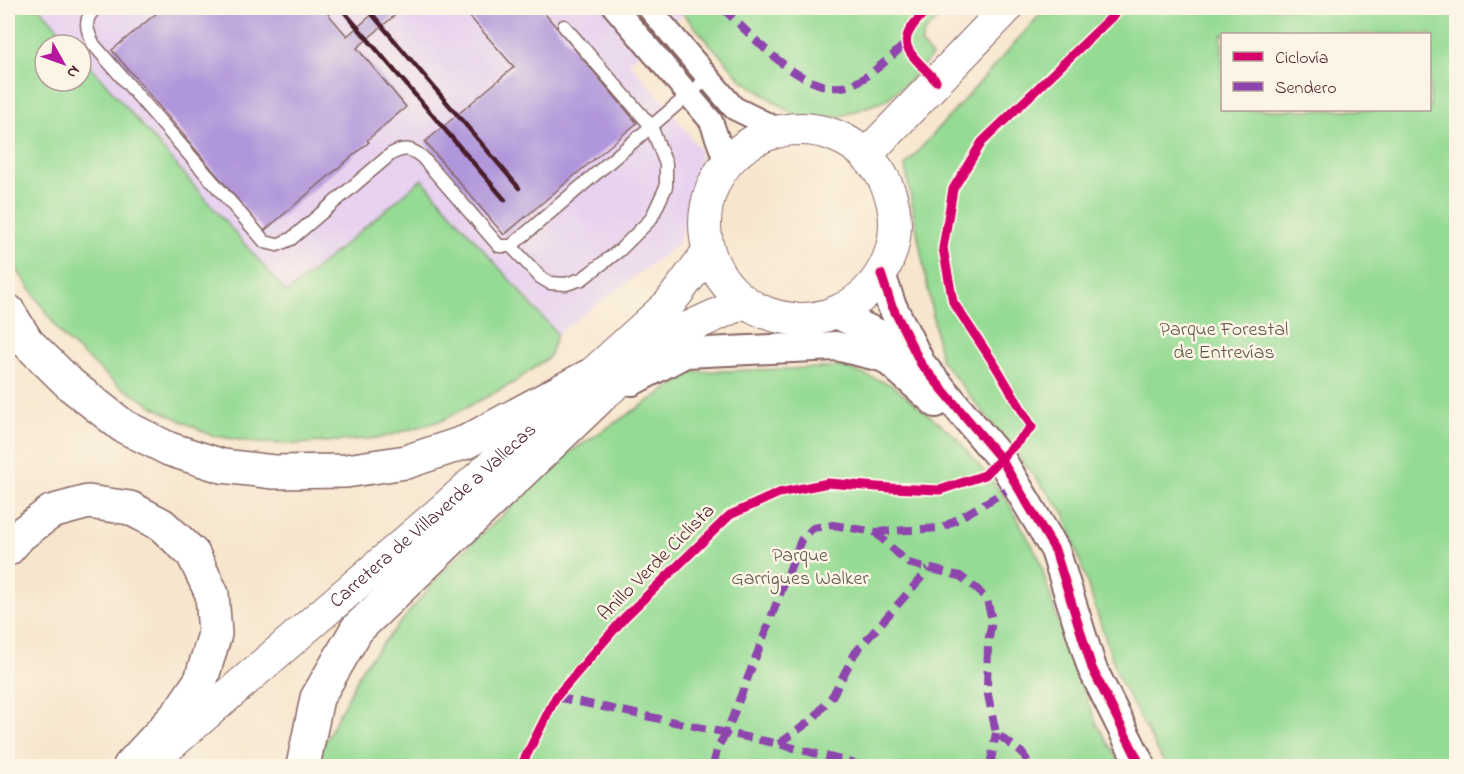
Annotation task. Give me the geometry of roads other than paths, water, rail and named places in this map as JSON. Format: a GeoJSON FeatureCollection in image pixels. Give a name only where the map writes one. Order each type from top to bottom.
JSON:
{"type":"FeatureCollection","features":[{"type":"Feature","properties":{"kind":"highway"},"geometry":{"type":"LineString","coordinates":[[8,311],[27,342],[63,378],[123,426],[180,453],[222,465],[274,472],[346,471],[406,462],[466,442],[593,388]]}},
{"type":"Feature","properties":{"kind":"highway"},"geometry":{"type":"LineString","coordinates":[[303,766],[317,698],[357,629],[593,388]]}},
{"type":"Feature","properties":{"kind":"highway"},"geometry":{"type":"LineString","coordinates":[[8,549],[20,536],[51,512],[88,502],[130,508],[162,525],[193,554],[212,594],[215,633],[201,680],[178,714],[130,766]]}},
{"type":"Feature","properties":{"kind":"main road"},"geometry":{"type":"LineString","coordinates":[[867,154],[1006,8]]}},
{"type":"Feature","properties":{"kind":"main road"},"geometry":{"type":"LineString","coordinates":[[810,128],[840,136],[867,154],[886,180],[895,211],[894,244],[881,274],[861,298],[834,314],[804,320],[772,316],[744,302],[722,280],[708,252],[704,221],[710,190],[726,163],[750,142],[779,130],[810,128]]}},
{"type":"Feature","properties":{"kind":"main road","name":"Carretera de Villaverde a Vallecas"},"geometry":{"type":"LineString","coordinates":[[172,766],[500,477],[593,388],[669,304],[708,252]]}},
{"type":"Feature","properties":{"kind":"main road","name":"Carretera de Villaverde a Vallecas"},"geometry":{"type":"LineString","coordinates":[[146,766],[447,506],[593,388],[679,332],[744,302]]}},
{"type":"Feature","properties":{"kind":"street"},"geometry":{"type":"LineString","coordinates":[[615,8],[711,121],[726,163]]}},
{"type":"Feature","properties":{"kind":"street"},"geometry":{"type":"LineString","coordinates":[[649,8],[734,108],[779,130]]}},
{"type":"Feature","properties":{"kind":"street"},"geometry":{"type":"LineString","coordinates":[[881,274],[891,304],[921,364]]}},
{"type":"Feature","properties":{"kind":"street"},"geometry":{"type":"LineString","coordinates":[[834,314],[883,336],[921,364],[1001,459],[1055,550],[1092,668],[1141,766]]}},
{"type":"Feature","properties":{"kind":"street"},"geometry":{"type":"LineString","coordinates":[[593,388],[685,353],[836,346],[885,358],[1001,459]]}},
{"type":"Feature","properties":{"kind":"lane"},"geometry":{"type":"LineString","coordinates":[[96,8],[89,14],[86,30],[94,45],[265,242],[277,245],[291,240],[391,154],[402,148],[413,150],[423,157],[490,238],[499,246],[511,246],[708,78]]}},
{"type":"Feature","properties":{"kind":"lane"},"geometry":{"type":"LineString","coordinates":[[511,246],[540,277],[550,283],[566,284],[582,279],[620,250],[651,219],[666,186],[666,164],[651,126],[564,26]]}},
{"type":"Feature","properties":{"kind":"railway"},"geometry":{"type":"LineString","coordinates":[[341,8],[505,200]]}},
{"type":"Feature","properties":{"kind":"railway"},"geometry":{"type":"LineString","coordinates":[[367,8],[519,188]]}},
{"type":"Feature","properties":{"kind":"park label","name":"Parque Forestal de Entrevías"},"geometry":{"type":"Point","coordinates":[1224,342]}},
{"type":"Feature","properties":{"kind":"park label","name":"Parque Garrigues Walker"},"geometry":{"type":"Point","coordinates":[800,568]}}]}
